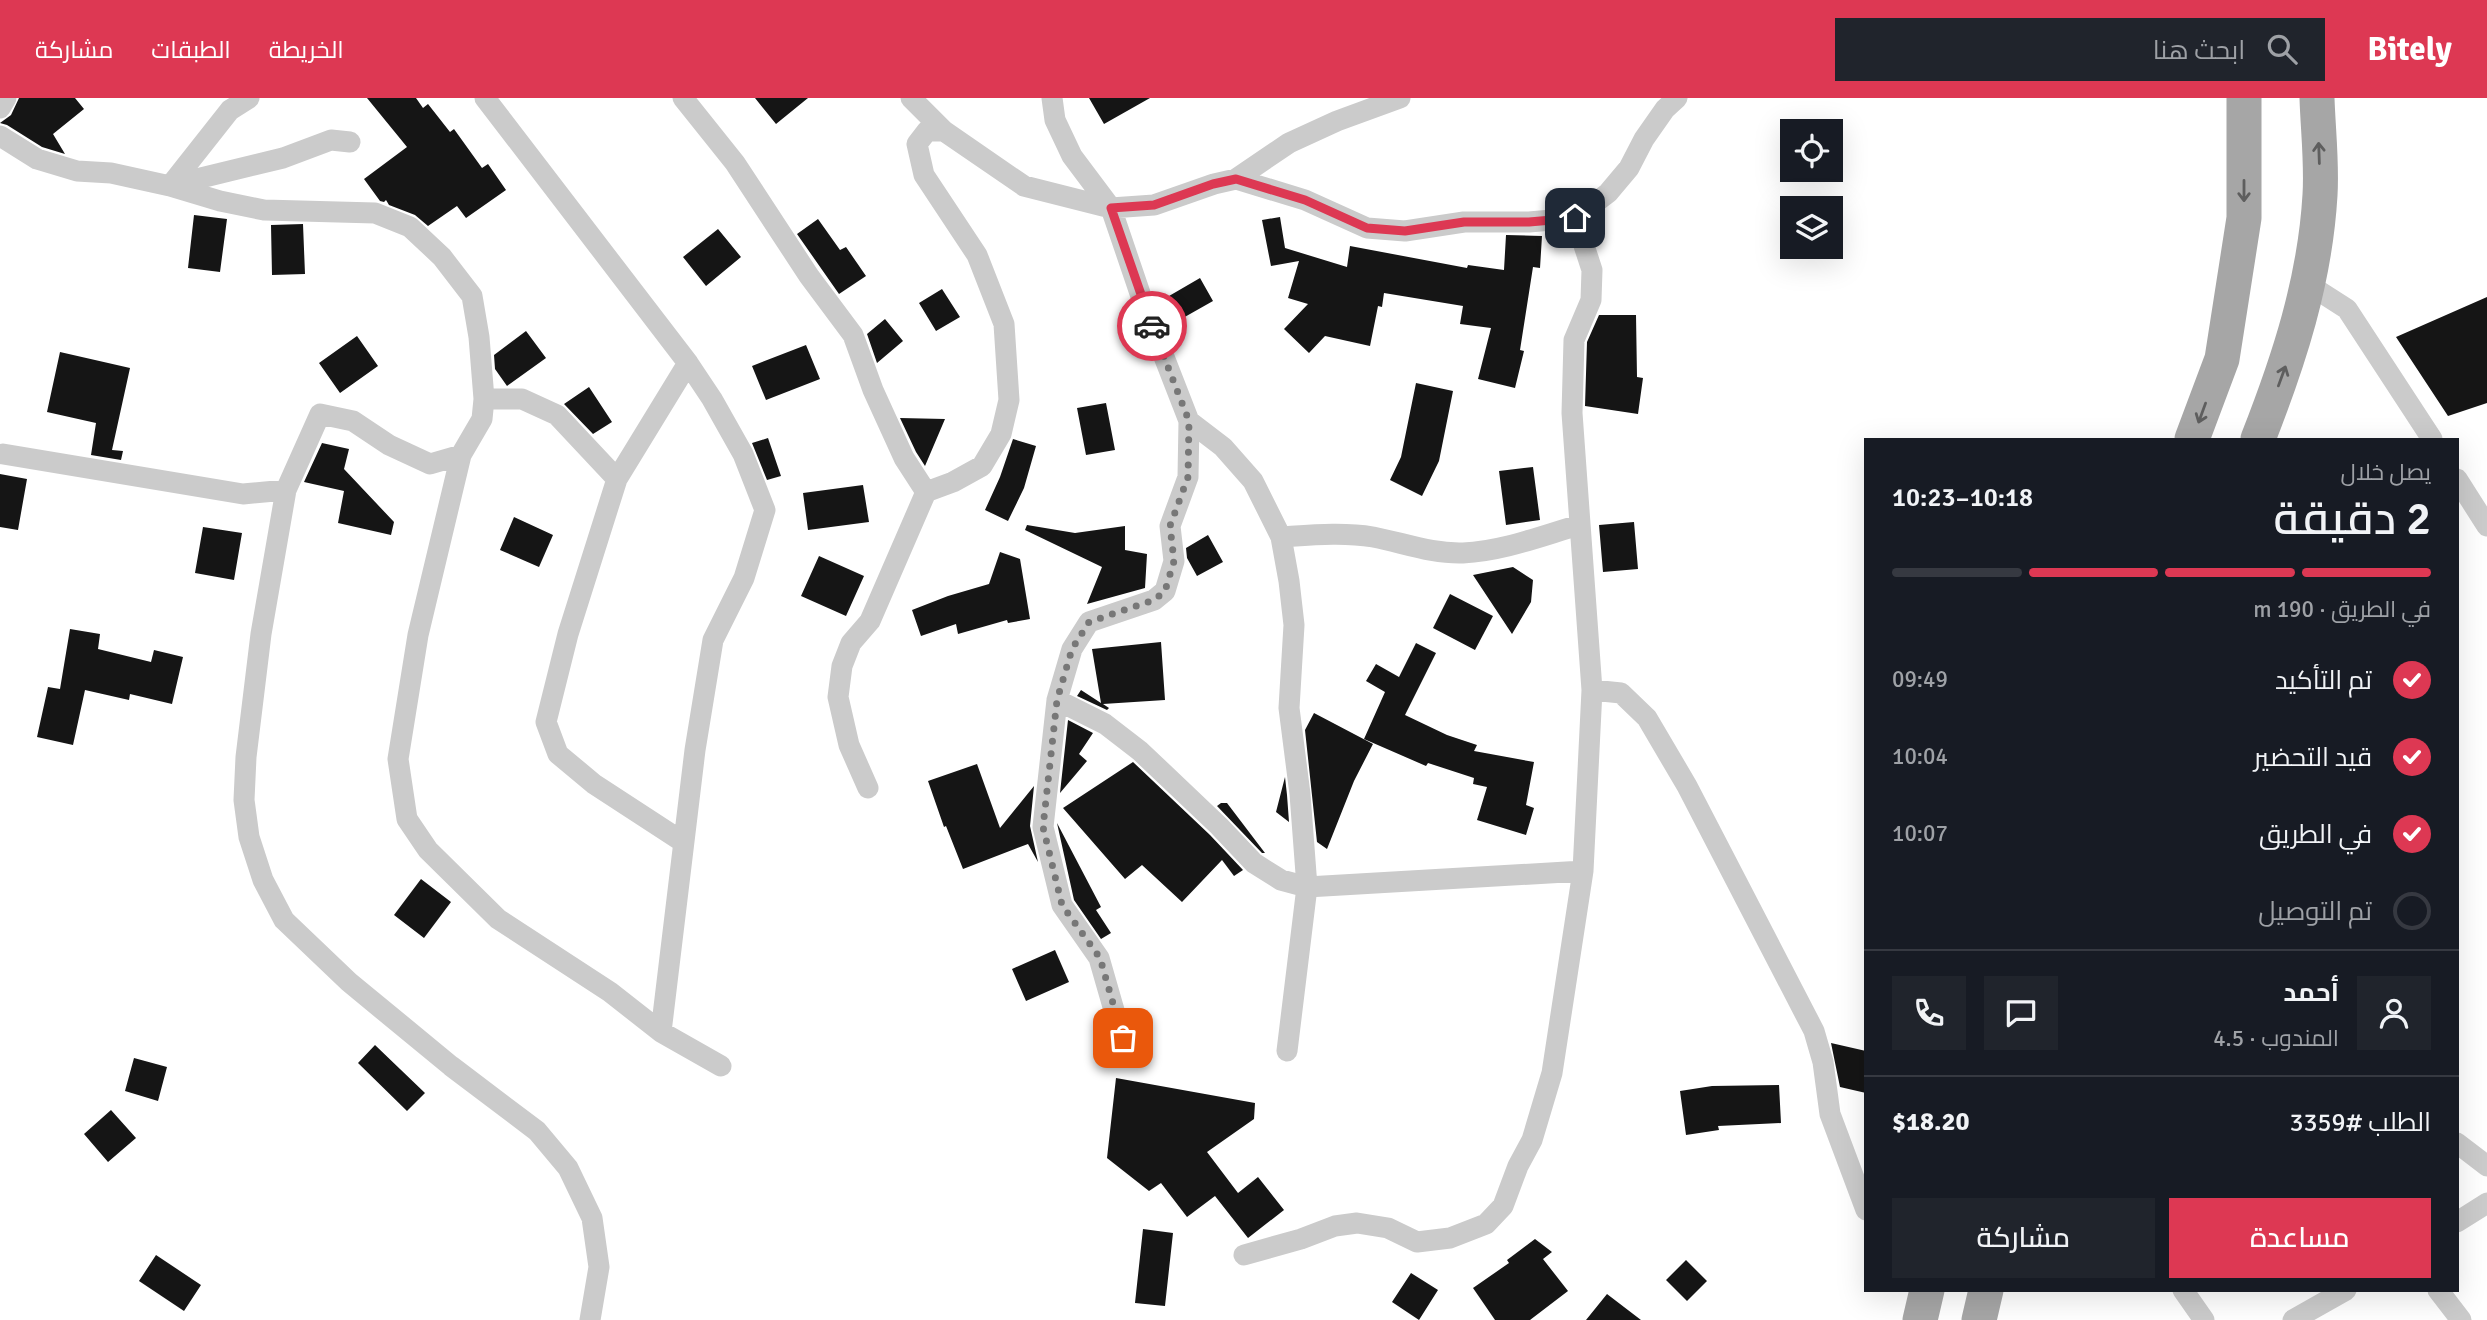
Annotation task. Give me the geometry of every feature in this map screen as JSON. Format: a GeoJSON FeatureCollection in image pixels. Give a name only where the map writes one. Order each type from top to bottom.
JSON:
{"type":"FeatureCollection","features":[{"type":"Feature","properties":{"kind":"main road"},"geometry":{"type":"LineString","coordinates":[[2192,438],[2222,359],[2245,218],[2244,98]]}},
{"type":"Feature","properties":{"kind":"main road"},"geometry":{"type":"LineString","coordinates":[[2258,438],[2286,368],[2308,284],[2320,194],[2317,98]]}},
{"type":"Feature","properties":{"kind":"main road"},"geometry":{"type":"LineString","coordinates":[[1920,1320],[1927,1292]]}},
{"type":"Feature","properties":{"kind":"main road"},"geometry":{"type":"LineString","coordinates":[[1979,1320],[1986,1292]]}},
{"type":"Feature","properties":{"kind":"street"},"geometry":{"type":"LineString","coordinates":[[0,108],[6,98]]}},
{"type":"Feature","properties":{"kind":"street"},"geometry":{"type":"LineString","coordinates":[[170,186],[230,110],[250,98]]}},
{"type":"Feature","properties":{"kind":"street"},"geometry":{"type":"LineString","coordinates":[[485,98],[688,363],[743,454],[765,510],[744,578],[713,640],[695,750],[661,1032]]}},
{"type":"Feature","properties":{"kind":"street"},"geometry":{"type":"LineString","coordinates":[[683,98],[735,163],[809,276],[853,335],[873,390],[904,458],[926,492]]}},
{"type":"Feature","properties":{"kind":"street"},"geometry":{"type":"LineString","coordinates":[[911,98],[944,131],[1024,186],[1111,208],[1154,205],[1213,184],[1236,179],[1289,143],[1336,121],[1400,98]]}},
{"type":"Feature","properties":{"kind":"street"},"geometry":{"type":"LineString","coordinates":[[1052,98],[1055,120],[1072,156],[1111,208],[1144,308],[1189,421],[1188,477],[1170,526],[1174,561],[1165,591],[1154,600],[1089,622],[1072,649],[1057,700],[1043,827],[1062,905],[1100,958],[1126,1052]]}},
{"type":"Feature","properties":{"kind":"street"},"geometry":{"type":"LineString","coordinates":[[1236,179],[1305,200],[1367,228],[1405,231],[1464,222],[1529,222],[1575,218],[1608,193],[1629,168],[1644,139],[1665,109],[1677,98]]}},
{"type":"Feature","properties":{"kind":"street"},"geometry":{"type":"LineString","coordinates":[[868,788],[849,745],[838,698],[842,666],[851,643],[870,621],[926,492],[953,482],[982,466],[1001,434],[1009,400],[1004,324],[977,255],[924,175],[917,144],[927,131],[944,131]]}},
{"type":"Feature","properties":{"kind":"street"},"geometry":{"type":"LineString","coordinates":[[0,136],[37,159],[78,171],[111,173],[170,186],[220,201],[264,210],[375,213],[410,227],[442,257],[472,296],[479,337],[484,399],[482,419],[461,455],[418,635],[398,759],[407,819],[428,850],[498,919],[610,992],[661,1032],[721,1066]]}},
{"type":"Feature","properties":{"kind":"street"},"geometry":{"type":"LineString","coordinates":[[170,186],[283,158],[331,140],[350,142]]}},
{"type":"Feature","properties":{"kind":"street"},"geometry":{"type":"LineString","coordinates":[[1244,1255],[1335,1226],[1357,1223],[1388,1228],[1417,1242],[1450,1238],[1486,1224],[1503,1206],[1518,1166],[1532,1140],[1552,1073],[1583,871],[1592,690],[1572,413],[1574,340],[1591,300],[1592,270],[1575,218]]}},
{"type":"Feature","properties":{"kind":"street"},"geometry":{"type":"LineString","coordinates":[[2308,284],[2347,309],[2431,438]]}},
{"type":"Feature","properties":{"kind":"street"},"geometry":{"type":"LineString","coordinates":[[683,842],[594,784],[558,754],[546,722],[568,634],[617,479],[688,363]]}},
{"type":"Feature","properties":{"kind":"street"},"geometry":{"type":"LineString","coordinates":[[484,399],[522,399],[558,415],[617,479]]}},
{"type":"Feature","properties":{"kind":"street"},"geometry":{"type":"LineString","coordinates":[[461,455],[430,464],[389,445],[353,421],[320,414],[286,490],[261,634],[246,757],[244,800],[249,837],[263,880],[284,920],[313,949],[451,1066],[537,1131],[568,1168],[592,1218],[598,1267],[590,1320]]}},
{"type":"Feature","properties":{"kind":"street"},"geometry":{"type":"LineString","coordinates":[[1189,421],[1223,447],[1253,481],[1281,537],[1294,625],[1289,708],[1300,794],[1307,887],[1287,1051]]}},
{"type":"Feature","properties":{"kind":"street"},"geometry":{"type":"LineString","coordinates":[[3,454],[243,494],[286,490]]}},
{"type":"Feature","properties":{"kind":"street"},"geometry":{"type":"LineString","coordinates":[[2459,482],[2487,526]]}},
{"type":"Feature","properties":{"kind":"street"},"geometry":{"type":"LineString","coordinates":[[1281,537],[1343,534],[1374,537],[1421,550],[1463,553],[1508,546],[1579,525]]}},
{"type":"Feature","properties":{"kind":"street"},"geometry":{"type":"LineString","coordinates":[[1592,690],[1621,693],[1647,719],[1693,798],[1814,1031],[1823,1062],[1830,1114],[1864,1205]]}},
{"type":"Feature","properties":{"kind":"street"},"geometry":{"type":"LineString","coordinates":[[1057,700],[1105,724],[1140,751],[1254,863],[1281,880],[1307,887],[1583,871]]}},
{"type":"Feature","properties":{"kind":"street"},"geometry":{"type":"LineString","coordinates":[[2459,1145],[2487,1166]]}},
{"type":"Feature","properties":{"kind":"street"},"geometry":{"type":"LineString","coordinates":[[2459,1221],[2487,1203]]}},
{"type":"Feature","properties":{"kind":"street"},"geometry":{"type":"LineString","coordinates":[[2184,1292],[2204,1320]]}},
{"type":"Feature","properties":{"kind":"street"},"geometry":{"type":"LineString","coordinates":[[2293,1320],[2342,1292]]}},
{"type":"Feature","properties":{"kind":"street"},"geometry":{"type":"LineString","coordinates":[[2440,1292],[2461,1320]]}},
{"type":"Feature","properties":{"kind":"building"},"geometry":{"type":"Polygon","coordinates":[[[19,98],[75,98],[84,109],[53,134],[65,154],[42,147],[0,123],[11,115],[19,98]]]}},
{"type":"Feature","properties":{"kind":"building"},"geometry":{"type":"Polygon","coordinates":[[[367,98],[416,98],[423,108],[428,104],[450,132],[454,129],[482,168],[488,164],[506,190],[466,218],[457,206],[428,226],[415,215],[389,205],[386,200],[380,201],[364,179],[407,147],[367,98]]]}},
{"type":"Feature","properties":{"kind":"building"},"geometry":{"type":"Polygon","coordinates":[[[755,98],[808,98],[776,124],[755,98]]]}},
{"type":"Feature","properties":{"kind":"building"},"geometry":{"type":"Polygon","coordinates":[[[1089,98],[1150,98],[1104,124],[1089,98]]]}},
{"type":"Feature","properties":{"kind":"building"},"geometry":{"type":"Polygon","coordinates":[[[194,215],[227,219],[220,272],[188,268],[194,215]]]}},
{"type":"Feature","properties":{"kind":"building"},"geometry":{"type":"Polygon","coordinates":[[[1280,217],[1285,248],[1347,267],[1350,246],[1467,268],[1468,265],[1504,270],[1506,235],[1542,236],[1540,268],[1533,267],[1520,350],[1524,351],[1515,388],[1478,379],[1491,328],[1460,324],[1463,306],[1384,293],[1382,307],[1378,306],[1370,346],[1325,336],[1309,353],[1284,329],[1308,304],[1288,298],[1299,261],[1271,266],[1262,220],[1280,217]]]}},
{"type":"Feature","properties":{"kind":"building"},"geometry":{"type":"Polygon","coordinates":[[[818,219],[840,250],[846,247],[866,276],[839,294],[797,234],[818,219]]]}},
{"type":"Feature","properties":{"kind":"building"},"geometry":{"type":"Polygon","coordinates":[[[303,224],[305,274],[272,275],[271,225],[303,224]]]}},
{"type":"Feature","properties":{"kind":"building"},"geometry":{"type":"Polygon","coordinates":[[[718,229],[741,257],[706,286],[683,257],[718,229]]]}},
{"type":"Feature","properties":{"kind":"building"},"geometry":{"type":"Polygon","coordinates":[[[1200,278],[1213,301],[1167,327],[1157,303],[1200,278]]]}},
{"type":"Feature","properties":{"kind":"building"},"geometry":{"type":"Polygon","coordinates":[[[942,289],[960,317],[936,331],[919,303],[942,289]]]}},
{"type":"Feature","properties":{"kind":"building"},"geometry":{"type":"Polygon","coordinates":[[[2487,297],[2487,403],[2448,416],[2396,337],[2487,297]]]}},
{"type":"Feature","properties":{"kind":"building"},"geometry":{"type":"Polygon","coordinates":[[[1599,315],[1636,315],[1637,377],[1643,378],[1638,414],[1585,406],[1587,342],[1599,315]]]}},
{"type":"Feature","properties":{"kind":"building"},"geometry":{"type":"Polygon","coordinates":[[[885,319],[903,341],[877,363],[867,334],[885,319]]]}},
{"type":"Feature","properties":{"kind":"building"},"geometry":{"type":"Polygon","coordinates":[[[526,331],[546,358],[507,386],[495,369],[494,355],[526,331]]]}},
{"type":"Feature","properties":{"kind":"building"},"geometry":{"type":"Polygon","coordinates":[[[357,336],[378,366],[340,393],[319,363],[357,336]]]}},
{"type":"Feature","properties":{"kind":"building"},"geometry":{"type":"Polygon","coordinates":[[[806,345],[820,379],[766,400],[752,366],[806,345]]]}},
{"type":"Feature","properties":{"kind":"building"},"geometry":{"type":"Polygon","coordinates":[[[60,352],[130,368],[112,450],[123,451],[121,460],[91,455],[96,423],[47,412],[60,352]]]}},
{"type":"Feature","properties":{"kind":"building"},"geometry":{"type":"Polygon","coordinates":[[[1416,383],[1453,391],[1439,461],[1422,496],[1390,480],[1401,457],[1416,383]]]}},
{"type":"Feature","properties":{"kind":"building"},"geometry":{"type":"Polygon","coordinates":[[[589,387],[612,422],[593,434],[564,404],[589,387]]]}},
{"type":"Feature","properties":{"kind":"building"},"geometry":{"type":"Polygon","coordinates":[[[1106,403],[1115,450],[1086,455],[1077,408],[1106,403]]]}},
{"type":"Feature","properties":{"kind":"building"},"geometry":{"type":"Polygon","coordinates":[[[900,418],[945,419],[925,466],[916,452],[900,418]]]}},
{"type":"Feature","properties":{"kind":"building"},"geometry":{"type":"Polygon","coordinates":[[[768,438],[781,476],[767,480],[752,443],[768,438]]]}},
{"type":"Feature","properties":{"kind":"building"},"geometry":{"type":"Polygon","coordinates":[[[1013,439],[1036,446],[1024,488],[1008,521],[985,510],[1013,439]]]}},
{"type":"Feature","properties":{"kind":"building"},"geometry":{"type":"Polygon","coordinates":[[[322,443],[349,449],[344,469],[394,522],[391,535],[338,523],[344,491],[304,482],[322,443]]]}},
{"type":"Feature","properties":{"kind":"building"},"geometry":{"type":"Polygon","coordinates":[[[1533,467],[1540,520],[1506,525],[1499,471],[1533,467]]]}},
{"type":"Feature","properties":{"kind":"building"},"geometry":{"type":"Polygon","coordinates":[[[0,474],[27,479],[18,530],[0,527],[0,474]]]}},
{"type":"Feature","properties":{"kind":"building"},"geometry":{"type":"Polygon","coordinates":[[[863,485],[869,522],[808,530],[803,493],[863,485]]]}},
{"type":"Feature","properties":{"kind":"building"},"geometry":{"type":"Polygon","coordinates":[[[514,517],[553,535],[539,567],[500,550],[514,517]]]}},
{"type":"Feature","properties":{"kind":"building"},"geometry":{"type":"Polygon","coordinates":[[[1634,522],[1638,569],[1603,572],[1599,525],[1634,522]]]}},
{"type":"Feature","properties":{"kind":"building"},"geometry":{"type":"Polygon","coordinates":[[[1027,525],[1075,533],[1125,526],[1125,550],[1147,554],[1145,588],[1087,604],[1102,567],[1025,530],[1027,525]]]}},
{"type":"Feature","properties":{"kind":"building"},"geometry":{"type":"Polygon","coordinates":[[[203,527],[242,533],[234,580],[195,573],[203,527]]]}},
{"type":"Feature","properties":{"kind":"building"},"geometry":{"type":"Polygon","coordinates":[[[1208,535],[1223,562],[1197,576],[1187,558],[1186,548],[1208,535]]]}},
{"type":"Feature","properties":{"kind":"building"},"geometry":{"type":"Polygon","coordinates":[[[1000,552],[1020,559],[1030,619],[1008,623],[1007,620],[958,634],[956,624],[921,636],[912,610],[989,584],[1000,552]]]}},
{"type":"Feature","properties":{"kind":"building"},"geometry":{"type":"Polygon","coordinates":[[[819,556],[864,576],[846,616],[801,596],[819,556]]]}},
{"type":"Feature","properties":{"kind":"building"},"geometry":{"type":"Polygon","coordinates":[[[1513,567],[1533,580],[1531,602],[1512,634],[1473,575],[1513,567]]]}},
{"type":"Feature","properties":{"kind":"building"},"geometry":{"type":"Polygon","coordinates":[[[1450,594],[1493,616],[1475,650],[1433,628],[1450,594]]]}},
{"type":"Feature","properties":{"kind":"building"},"geometry":{"type":"Polygon","coordinates":[[[70,629],[100,634],[98,649],[151,662],[154,650],[183,657],[172,704],[130,694],[129,700],[85,690],[73,745],[37,737],[48,687],[60,689],[70,629]]]}},
{"type":"Feature","properties":{"kind":"building"},"geometry":{"type":"Polygon","coordinates":[[[1161,642],[1165,700],[1103,704],[1109,708],[1107,710],[1077,696],[1081,690],[1101,703],[1092,649],[1161,642]]]}},
{"type":"Feature","properties":{"kind":"building"},"geometry":{"type":"Polygon","coordinates":[[[1416,643],[1436,653],[1405,715],[1447,735],[1477,745],[1474,751],[1534,762],[1526,805],[1534,808],[1526,835],[1477,820],[1487,787],[1473,784],[1474,778],[1428,763],[1426,766],[1364,739],[1385,692],[1366,681],[1376,664],[1399,677],[1416,643]]]}},
{"type":"Feature","properties":{"kind":"building"},"geometry":{"type":"Polygon","coordinates":[[[1314,713],[1373,744],[1354,781],[1327,849],[1317,842],[1305,730],[1314,713]]]}},
{"type":"Feature","properties":{"kind":"building"},"geometry":{"type":"Polygon","coordinates":[[[1068,720],[1093,733],[1079,754],[1087,761],[1060,793],[1068,720]]]}},
{"type":"Feature","properties":{"kind":"building"},"geometry":{"type":"Polygon","coordinates":[[[1133,762],[1243,870],[1234,876],[1222,860],[1182,902],[1142,865],[1125,879],[1063,808],[1133,762]]]}},
{"type":"Feature","properties":{"kind":"building"},"geometry":{"type":"Polygon","coordinates":[[[977,764],[1000,828],[1034,786],[1030,826],[1038,862],[1028,844],[963,869],[946,826],[944,827],[928,781],[977,764]]]}},
{"type":"Feature","properties":{"kind":"building"},"geometry":{"type":"Polygon","coordinates":[[[1285,777],[1287,795],[1289,822],[1276,812],[1285,777]]]}},
{"type":"Feature","properties":{"kind":"building"},"geometry":{"type":"Polygon","coordinates":[[[1227,803],[1265,853],[1217,806],[1227,803]]]}},
{"type":"Feature","properties":{"kind":"building"},"geometry":{"type":"Polygon","coordinates":[[[1057,823],[1101,907],[1096,910],[1111,933],[1101,939],[1074,900],[1057,823]]]}},
{"type":"Feature","properties":{"kind":"building"},"geometry":{"type":"Polygon","coordinates":[[[421,879],[451,902],[424,938],[394,915],[421,879]]]}},
{"type":"Feature","properties":{"kind":"building"},"geometry":{"type":"Polygon","coordinates":[[[1055,950],[1069,982],[1026,1001],[1012,969],[1055,950]]]}},
{"type":"Feature","properties":{"kind":"building"},"geometry":{"type":"Polygon","coordinates":[[[1831,1043],[1864,1051],[1864,1093],[1840,1087],[1831,1043]]]}},
{"type":"Feature","properties":{"kind":"building"},"geometry":{"type":"Polygon","coordinates":[[[375,1045],[425,1093],[407,1111],[358,1063],[375,1045]]]}},
{"type":"Feature","properties":{"kind":"building"},"geometry":{"type":"Polygon","coordinates":[[[134,1058],[167,1067],[158,1101],[125,1091],[134,1058]]]}},
{"type":"Feature","properties":{"kind":"building"},"geometry":{"type":"Polygon","coordinates":[[[1116,1078],[1255,1103],[1254,1119],[1207,1152],[1238,1193],[1258,1177],[1284,1210],[1248,1238],[1215,1196],[1187,1217],[1161,1183],[1149,1191],[1107,1158],[1116,1078]]]}},
{"type":"Feature","properties":{"kind":"building"},"geometry":{"type":"Polygon","coordinates":[[[1779,1085],[1781,1123],[1718,1126],[1719,1130],[1686,1135],[1680,1091],[1712,1086],[1779,1085]]]}},
{"type":"Feature","properties":{"kind":"building"},"geometry":{"type":"Polygon","coordinates":[[[111,1110],[136,1138],[108,1162],[84,1134],[111,1110]]]}},
{"type":"Feature","properties":{"kind":"building"},"geometry":{"type":"Polygon","coordinates":[[[1143,1229],[1173,1233],[1165,1306],[1135,1303],[1143,1229]]]}},
{"type":"Feature","properties":{"kind":"building"},"geometry":{"type":"Polygon","coordinates":[[[1535,1239],[1552,1252],[1543,1259],[1568,1291],[1530,1320],[1495,1320],[1473,1288],[1509,1263],[1507,1260],[1535,1239]]]}},
{"type":"Feature","properties":{"kind":"building"},"geometry":{"type":"Polygon","coordinates":[[[156,1255],[201,1285],[184,1311],[139,1281],[156,1255]]]}},
{"type":"Feature","properties":{"kind":"building"},"geometry":{"type":"Polygon","coordinates":[[[1686,1260],[1707,1281],[1687,1301],[1666,1280],[1686,1260]]]}},
{"type":"Feature","properties":{"kind":"building"},"geometry":{"type":"Polygon","coordinates":[[[1411,1273],[1438,1290],[1419,1320],[1392,1302],[1411,1273]]]}},
{"type":"Feature","properties":{"kind":"building"},"geometry":{"type":"Polygon","coordinates":[[[1607,1294],[1641,1320],[1586,1320],[1607,1294]]]}},
{"type":"Feature","properties":{"kind":"way so far"},"geometry":{"type":"LineString","coordinates":[[1123,1038],[1100,958],[1062,905],[1043,827],[1057,700],[1072,649],[1089,622],[1154,600],[1165,591],[1174,561],[1170,526],[1188,477],[1189,421],[1152,326]]}},
{"type":"Feature","properties":{"kind":"route"},"geometry":{"type":"LineString","coordinates":[[1152,326],[1111,208],[1154,205],[1213,184],[1236,179],[1305,200],[1367,228],[1405,231],[1464,222],[1529,222],[1575,218]]}}]}
